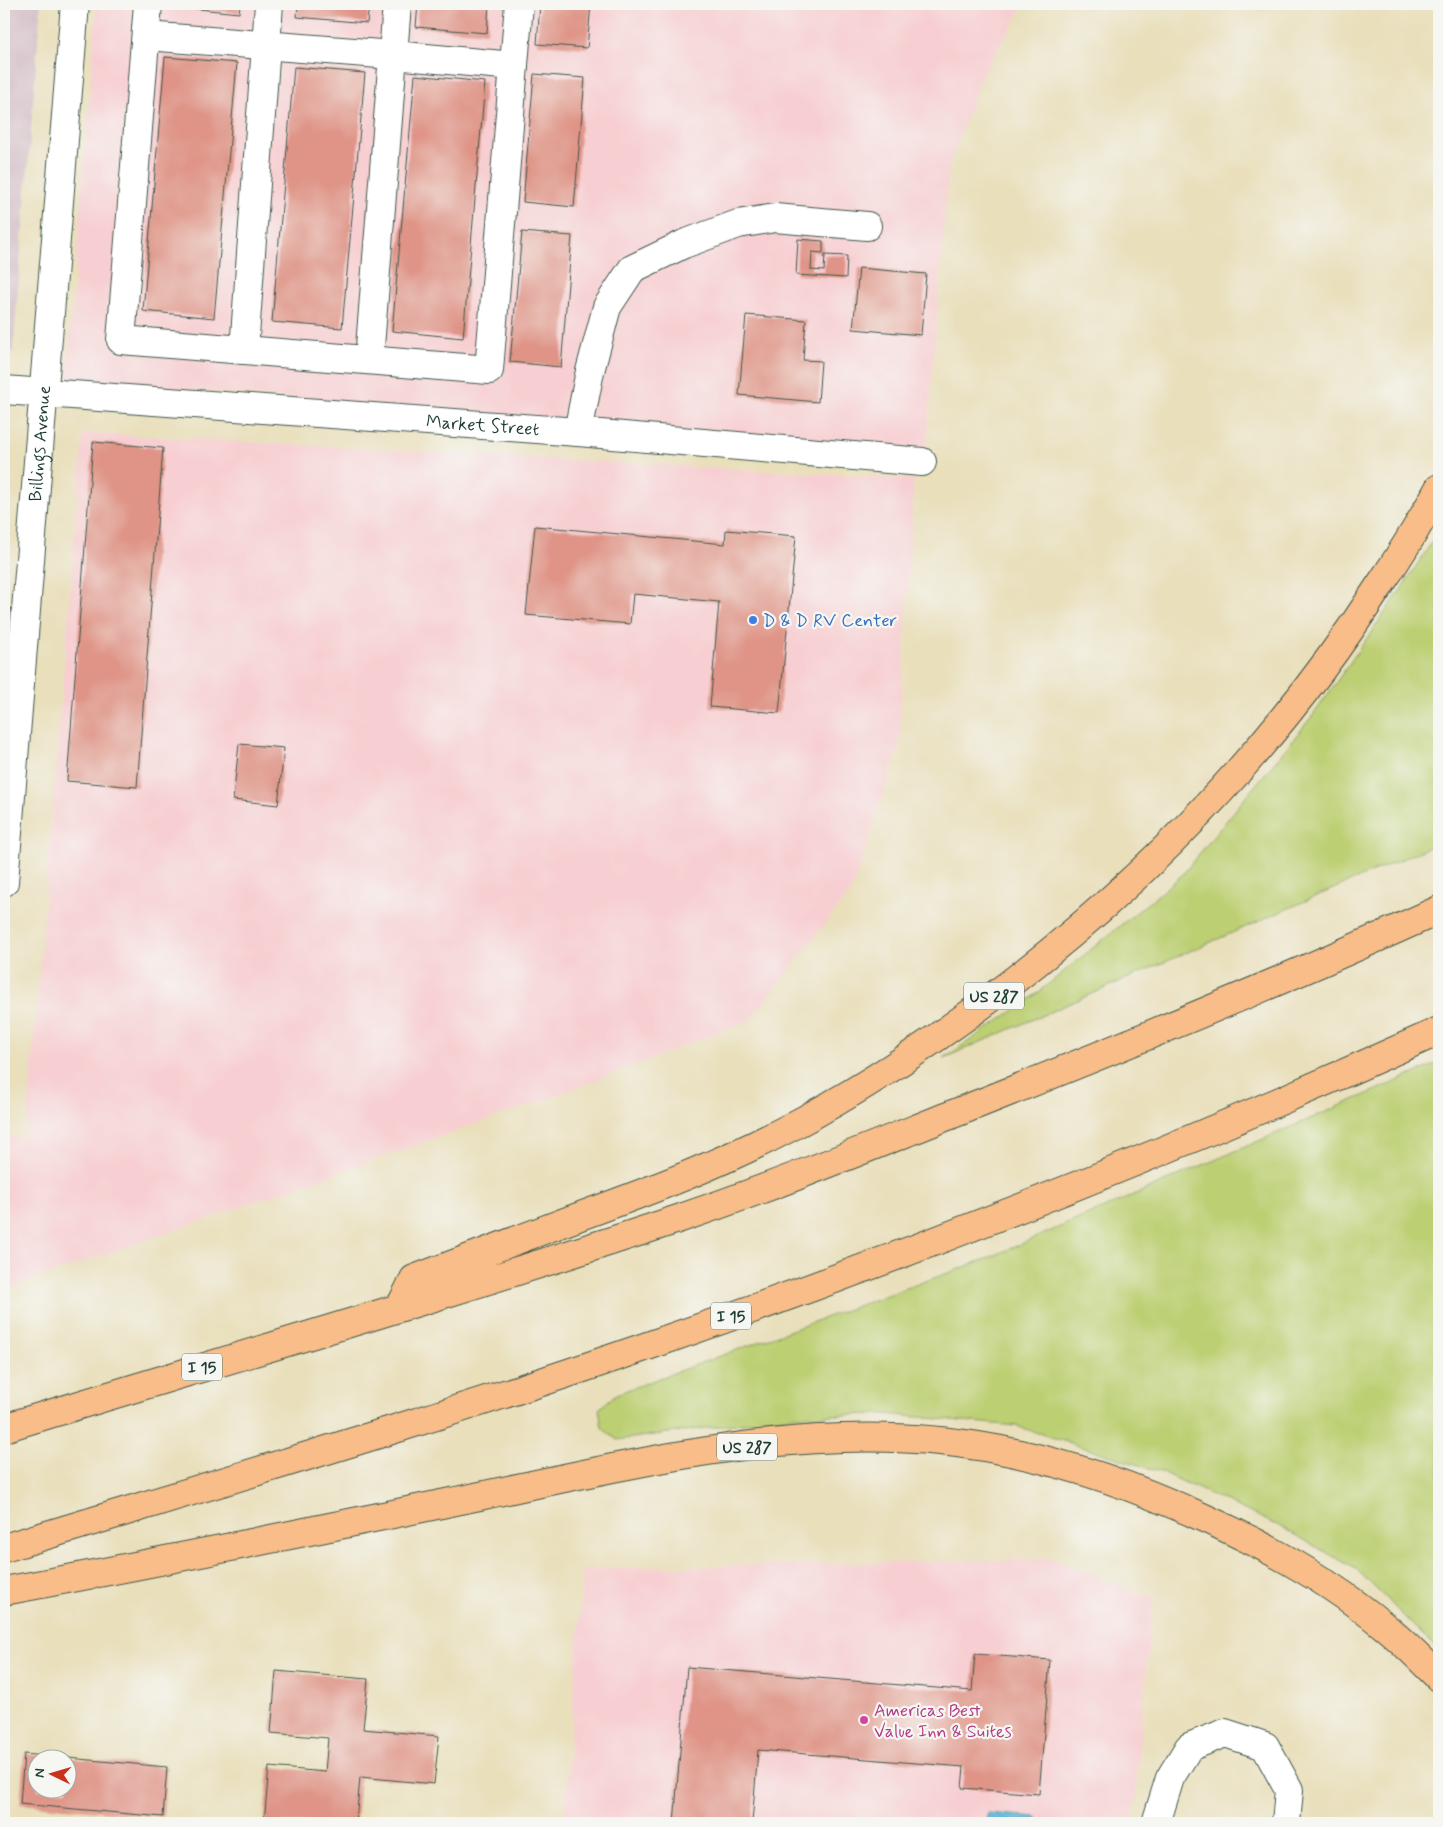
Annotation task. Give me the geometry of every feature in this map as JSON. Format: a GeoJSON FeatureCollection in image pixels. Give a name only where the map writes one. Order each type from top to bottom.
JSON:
{"type":"FeatureCollection","features":[{"type":"Feature","properties":{"kind":"highway","name":"US 287"},"geometry":{"type":"LineString","coordinates":[[400,1307],[414,1279],[678,1180],[786,1129],[852,1092],[934,1040],[1030,968],[1112,900],[1151,863],[1245,765],[1298,700],[1360,617],[1398,558],[1439,488]]}},
{"type":"Feature","properties":{"kind":"highway","name":"I 15"},"geometry":{"type":"LineString","coordinates":[[4,1428],[400,1307],[681,1218],[800,1174],[1157,1032],[1439,910]]}},
{"type":"Feature","properties":{"kind":"highway","name":"I 15"},"geometry":{"type":"LineString","coordinates":[[4,1548],[415,1422],[663,1341],[1032,1203],[1259,1110],[1439,1031]]}},
{"type":"Feature","properties":{"kind":"highway","name":"US 287"},"geometry":{"type":"LineString","coordinates":[[4,1591],[188,1556],[676,1457],[790,1442],[903,1438],[976,1445],[1050,1461],[1122,1484],[1192,1512],[1259,1544],[1324,1582],[1387,1628],[1439,1678]]}},
{"type":"Feature","properties":{"kind":"street","name":"Billings Avenue"},"geometry":{"type":"LineString","coordinates":[[4,882],[75,4]]}},
{"type":"Feature","properties":{"kind":"street"},"geometry":{"type":"LineString","coordinates":[[148,4],[122,340],[489,370],[519,4]]}},
{"type":"Feature","properties":{"kind":"street"},"geometry":{"type":"LineString","coordinates":[[244,350],[269,4]]}},
{"type":"Feature","properties":{"kind":"street"},"geometry":{"type":"LineString","coordinates":[[369,360],[397,4]]}},
{"type":"Feature","properties":{"kind":"street"},"geometry":{"type":"LineString","coordinates":[[146,36],[514,66]]}},
{"type":"Feature","properties":{"kind":"street"},"geometry":{"type":"LineString","coordinates":[[578,432],[590,371],[607,307],[632,269],[684,244],[738,224],[775,218],[867,226]]}},
{"type":"Feature","properties":{"kind":"street","name":"Market Street"},"geometry":{"type":"LineString","coordinates":[[4,390],[578,432],[922,462]]}},
{"type":"Feature","properties":{"kind":"street"},"geometry":{"type":"LineString","coordinates":[[1156,1823],[1170,1778],[1189,1747],[1225,1732],[1265,1746],[1289,1790],[1286,1823]]}},
{"type":"Feature","properties":{"kind":"shaded area"},"geometry":{"type":"Polygon","coordinates":[[[4,4],[41,4],[13,352],[4,352],[4,4]]]}},
{"type":"Feature","properties":{"kind":"shaded area"},"geometry":{"type":"Polygon","coordinates":[[[97,4],[1024,4],[980,79],[949,165],[926,451],[66,380],[97,4]]]}},
{"type":"Feature","properties":{"kind":"shaded area"},"geometry":{"type":"Polygon","coordinates":[[[83,433],[914,479],[899,746],[853,888],[750,1020],[558,1095],[4,1290],[4,1136],[26,1137],[83,433]]]}},
{"type":"Feature","properties":{"kind":"shaded area"},"geometry":{"type":"Polygon","coordinates":[[[1050,1559],[1153,1598],[1133,1823],[564,1823],[583,1569],[1050,1559]]]}},
{"type":"Feature","properties":{"kind":"green space"},"geometry":{"type":"Polygon","coordinates":[[[1439,531],[1439,843],[944,1058],[1029,1000],[1181,876],[1314,714],[1400,591],[1439,531]]]}},
{"type":"Feature","properties":{"kind":"green space"},"geometry":{"type":"Polygon","coordinates":[[[1439,1063],[1439,1651],[1356,1569],[1279,1526],[1164,1473],[1016,1426],[884,1414],[795,1416],[617,1440],[602,1428],[599,1409],[616,1394],[986,1259],[1439,1063]]]}},
{"type":"Feature","properties":{"kind":"water"},"geometry":{"type":"Polygon","coordinates":[[[987,1813],[1037,1817],[1037,1823],[986,1823],[987,1813]]]}},
{"type":"Feature","properties":{"kind":"building"},"geometry":{"type":"Polygon","coordinates":[[[168,4],[240,4],[239,13],[168,6],[168,4]]]}},
{"type":"Feature","properties":{"kind":"building"},"geometry":{"type":"Polygon","coordinates":[[[298,4],[369,4],[367,23],[297,17],[298,4]]]}},
{"type":"Feature","properties":{"kind":"building"},"geometry":{"type":"Polygon","coordinates":[[[418,4],[489,4],[487,33],[416,27],[418,4]]]}},
{"type":"Feature","properties":{"kind":"building"},"geometry":{"type":"Polygon","coordinates":[[[540,4],[591,4],[587,48],[537,44],[540,4]]]}},
{"type":"Feature","properties":{"kind":"building"},"geometry":{"type":"Polygon","coordinates":[[[165,57],[237,63],[214,318],[143,311],[165,57]]]}},
{"type":"Feature","properties":{"kind":"building"},"geometry":{"type":"Polygon","coordinates":[[[294,67],[365,73],[342,328],[272,322],[294,67]]]}},
{"type":"Feature","properties":{"kind":"building"},"geometry":{"type":"Polygon","coordinates":[[[534,74],[585,78],[574,207],[523,202],[534,74]]]}},
{"type":"Feature","properties":{"kind":"building"},"geometry":{"type":"Polygon","coordinates":[[[415,75],[485,82],[463,338],[392,331],[415,75]]]}},
{"type":"Feature","properties":{"kind":"building"},"geometry":{"type":"Polygon","coordinates":[[[522,232],[572,236],[561,367],[510,362],[522,232]]]}},
{"type":"Feature","properties":{"kind":"building"},"geometry":{"type":"Polygon","coordinates":[[[798,239],[823,241],[823,253],[812,252],[811,270],[824,271],[825,255],[847,256],[846,278],[796,275],[798,239]]]}},
{"type":"Feature","properties":{"kind":"building"},"geometry":{"type":"Polygon","coordinates":[[[859,268],[926,274],[921,335],[853,329],[859,268]]]}},
{"type":"Feature","properties":{"kind":"building"},"geometry":{"type":"Polygon","coordinates":[[[746,315],[806,320],[803,360],[821,361],[818,402],[739,395],[746,315]]]}},
{"type":"Feature","properties":{"kind":"building"},"geometry":{"type":"Polygon","coordinates":[[[93,442],[163,448],[137,787],[67,781],[93,442]]]}},
{"type":"Feature","properties":{"kind":"building","name":"D & D RV Center"},"geometry":{"type":"Polygon","coordinates":[[[535,526],[725,544],[726,530],[796,536],[779,713],[710,707],[719,602],[633,594],[630,624],[526,615],[535,526]]]}},
{"type":"Feature","properties":{"kind":"building"},"geometry":{"type":"Polygon","coordinates":[[[239,744],[284,748],[278,805],[233,800],[239,744]]]}},
{"type":"Feature","properties":{"kind":"building","name":"Americas Best Value Inn & Suites"},"geometry":{"type":"Polygon","coordinates":[[[975,1654],[1050,1660],[1039,1794],[962,1788],[964,1767],[758,1750],[752,1823],[674,1823],[687,1667],[972,1691],[975,1654]]]}},
{"type":"Feature","properties":{"kind":"building"},"geometry":{"type":"Polygon","coordinates":[[[276,1671],[368,1679],[363,1729],[439,1736],[434,1784],[360,1777],[356,1823],[264,1823],[269,1767],[325,1772],[328,1738],[271,1733],[276,1671]]]}},
{"type":"Feature","properties":{"kind":"building"},"geometry":{"type":"Polygon","coordinates":[[[24,1754],[28,1754],[28,1800],[78,1800],[78,1759],[167,1767],[163,1817],[20,1804],[24,1754]]]}},
{"type":"Feature","properties":{"kind":"place","name":"D & D RV Center"},"geometry":{"type":"Point","coordinates":[753,620]}},
{"type":"Feature","properties":{"kind":"place","name":"Americas Best Value Inn & Suites"},"geometry":{"type":"Point","coordinates":[864,1720]}}]}
